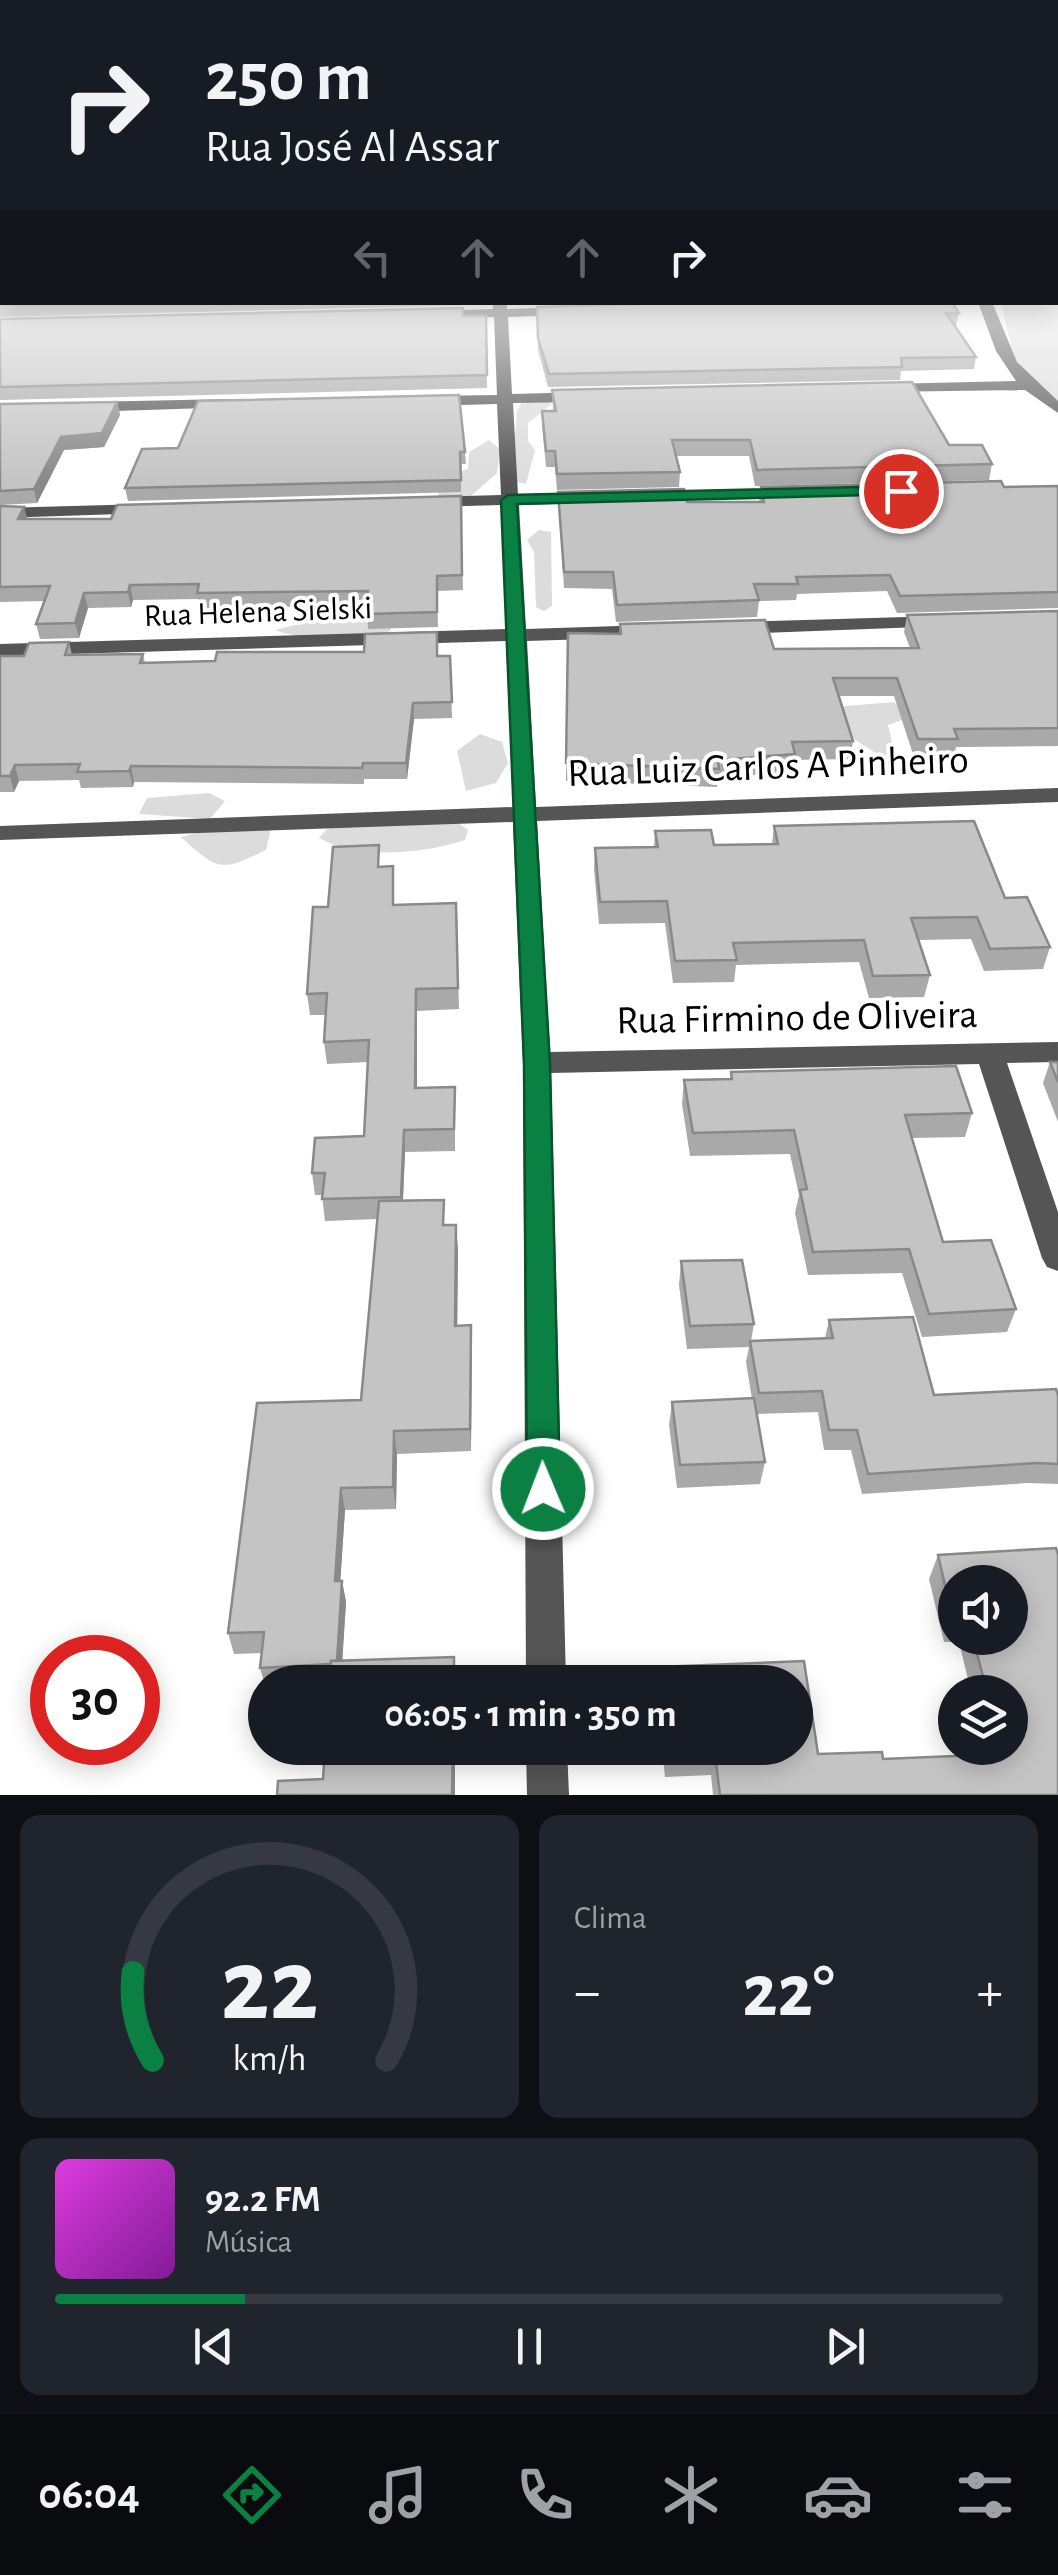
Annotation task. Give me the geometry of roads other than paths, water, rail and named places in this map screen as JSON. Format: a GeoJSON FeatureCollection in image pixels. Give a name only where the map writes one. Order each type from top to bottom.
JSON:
{"type":"FeatureCollection","features":[{"type":"Feature","properties":{"kind":"street"},"geometry":{"type":"LineString","coordinates":[[500,316],[537,1064],[546,1665]]}},
{"type":"Feature","properties":{"kind":"street"},"geometry":{"type":"LineString","coordinates":[[989,316],[1002,356],[1025,385],[1058,408]]}},
{"type":"Feature","properties":{"kind":"street"},"geometry":{"type":"LineString","coordinates":[[870,389],[1025,385]]}},
{"type":"Feature","properties":{"kind":"street"},"geometry":{"type":"LineString","coordinates":[[404,401],[600,397]]}},
{"type":"Feature","properties":{"kind":"street"},"geometry":{"type":"LineString","coordinates":[[74,407],[244,403]]}},
{"type":"Feature","properties":{"kind":"street"},"geometry":{"type":"LineString","coordinates":[[626,497],[822,492]]}},
{"type":"Feature","properties":{"kind":"street"},"geometry":{"type":"LineString","coordinates":[[411,502],[606,497]]}},
{"type":"Feature","properties":{"kind":"street"},"geometry":{"type":"LineString","coordinates":[[0,513],[156,509]]}},
{"type":"Feature","properties":{"kind":"street"},"geometry":{"type":"LineString","coordinates":[[709,629],[961,621]]}},
{"type":"Feature","properties":{"kind":"street","name":"Rua Helena Sielski"},"geometry":{"type":"LineString","coordinates":[[0,650],[670,630]]}},
{"type":"Feature","properties":{"kind":"street","name":"Rua Luiz Carlos A Pinheiro"},"geometry":{"type":"LineString","coordinates":[[0,832],[1058,795]]}},
{"type":"Feature","properties":{"kind":"street","name":"Rua Firmino de Oliveira"},"geometry":{"type":"LineString","coordinates":[[537,1064],[1058,1052]]}},
{"type":"Feature","properties":{"kind":"street"},"geometry":{"type":"LineString","coordinates":[[990,1055],[1058,1258]]}},
{"type":"Feature","properties":{"kind":"street"},"geometry":{"type":"LineString","coordinates":[[547,1765],[548,1795]]}}]}
